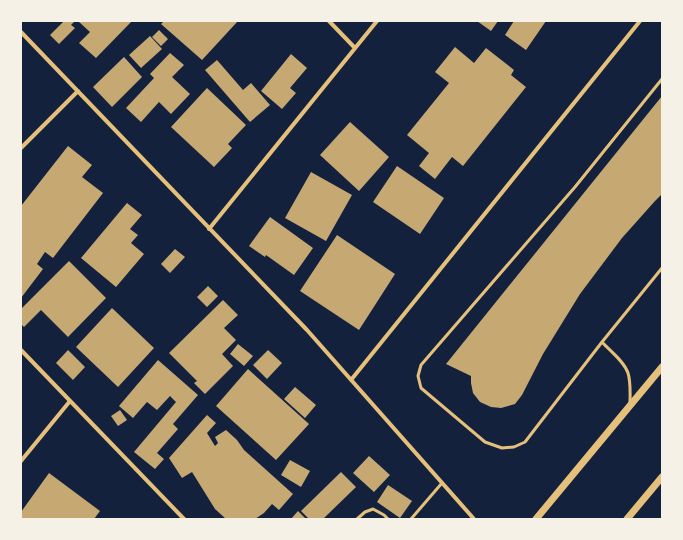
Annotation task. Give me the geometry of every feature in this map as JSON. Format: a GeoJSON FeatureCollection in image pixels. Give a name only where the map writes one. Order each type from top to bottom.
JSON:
{"type":"FeatureCollection","features":[{"type":"Feature","properties":{"kind":"street"},"geometry":{"type":"LineString","coordinates":[[329,21],[355,48]]}},
{"type":"Feature","properties":{"kind":"street"},"geometry":{"type":"LineString","coordinates":[[210,229],[377,21]]}},
{"type":"Feature","properties":{"kind":"street"},"geometry":{"type":"LineString","coordinates":[[351,380],[640,21]]}},
{"type":"Feature","properties":{"kind":"street"},"geometry":{"type":"LineString","coordinates":[[21,32],[307,330],[474,519]]}},
{"type":"Feature","properties":{"kind":"street"},"geometry":{"type":"LineString","coordinates":[[21,148],[78,92]]}},
{"type":"Feature","properties":{"kind":"street"},"geometry":{"type":"LineString","coordinates":[[21,350],[184,519]]}},
{"type":"Feature","properties":{"kind":"street"},"geometry":{"type":"LineString","coordinates":[[536,519],[662,367]]}},
{"type":"Feature","properties":{"kind":"street"},"geometry":{"type":"LineString","coordinates":[[21,461],[70,401]]}},
{"type":"Feature","properties":{"kind":"street"},"geometry":{"type":"LineString","coordinates":[[627,519],[662,477]]}},
{"type":"Feature","properties":{"kind":"lane"},"geometry":{"type":"LineString","coordinates":[[662,79],[575,187],[421,365],[418,376],[421,388],[485,442],[502,448],[514,447],[525,442],[602,342],[662,268]]}},
{"type":"Feature","properties":{"kind":"lane"},"geometry":{"type":"LineString","coordinates":[[602,342],[621,362],[628,372],[630,382],[630,406]]}},
{"type":"Feature","properties":{"kind":"lane"},"geometry":{"type":"LineString","coordinates":[[411,519],[442,483]]}},
{"type":"Feature","properties":{"kind":"lane"},"geometry":{"type":"LineString","coordinates":[[357,519],[365,512],[373,510],[384,515],[388,519]]}},
{"type":"Feature","properties":{"kind":"building"},"geometry":{"type":"Polygon","coordinates":[[[64,21],[75,21],[71,25],[75,28],[59,44],[50,35],[64,21]]]}},
{"type":"Feature","properties":{"kind":"building"},"geometry":{"type":"Polygon","coordinates":[[[78,21],[132,21],[96,58],[79,43],[90,32],[78,21]]]}},
{"type":"Feature","properties":{"kind":"building"},"geometry":{"type":"Polygon","coordinates":[[[164,21],[238,21],[202,60],[161,24],[164,21]]]}},
{"type":"Feature","properties":{"kind":"building"},"geometry":{"type":"Polygon","coordinates":[[[477,21],[498,21],[491,31],[477,21]]]}},
{"type":"Feature","properties":{"kind":"building"},"geometry":{"type":"Polygon","coordinates":[[[514,21],[546,21],[526,50],[505,35],[514,21]]]}},
{"type":"Feature","properties":{"kind":"building"},"geometry":{"type":"Polygon","coordinates":[[[159,30],[168,39],[161,46],[152,37],[159,30]]]}},
{"type":"Feature","properties":{"kind":"building"},"geometry":{"type":"Polygon","coordinates":[[[150,36],[162,49],[141,68],[129,55],[150,36]]]}},
{"type":"Feature","properties":{"kind":"building"},"geometry":{"type":"Polygon","coordinates":[[[455,47],[474,63],[486,48],[514,70],[511,75],[526,87],[463,166],[452,157],[435,179],[419,166],[429,153],[407,135],[449,83],[435,72],[455,47]]]}},
{"type":"Feature","properties":{"kind":"building"},"geometry":{"type":"Polygon","coordinates":[[[170,53],[184,65],[172,77],[190,94],[171,114],[159,102],[141,122],[126,108],[154,78],[150,74],[170,53]]]}},
{"type":"Feature","properties":{"kind":"building"},"geometry":{"type":"Polygon","coordinates":[[[291,54],[307,68],[290,88],[296,93],[282,109],[261,91],[291,54]]]}},
{"type":"Feature","properties":{"kind":"building"},"geometry":{"type":"Polygon","coordinates":[[[124,57],[142,77],[112,107],[93,87],[124,57]]]}},
{"type":"Feature","properties":{"kind":"building"},"geometry":{"type":"Polygon","coordinates":[[[217,60],[243,90],[251,83],[270,105],[250,122],[205,70],[217,60]]]}},
{"type":"Feature","properties":{"kind":"building"},"geometry":{"type":"Polygon","coordinates":[[[207,88],[246,125],[228,144],[232,148],[214,167],[171,127],[207,88]]]}},
{"type":"Feature","properties":{"kind":"building"},"geometry":{"type":"Polygon","coordinates":[[[662,96],[662,194],[622,238],[580,294],[543,354],[522,395],[515,404],[501,408],[491,407],[480,402],[473,393],[471,376],[446,364],[662,96]]]}},
{"type":"Feature","properties":{"kind":"building"},"geometry":{"type":"Polygon","coordinates":[[[350,122],[389,157],[359,191],[320,155],[350,122]]]}},
{"type":"Feature","properties":{"kind":"building"},"geometry":{"type":"Polygon","coordinates":[[[68,146],[92,165],[82,177],[103,193],[53,258],[45,252],[37,264],[43,269],[21,298],[21,206],[68,146]]]}},
{"type":"Feature","properties":{"kind":"building"},"geometry":{"type":"Polygon","coordinates":[[[397,166],[444,198],[420,234],[373,202],[397,166]]]}},
{"type":"Feature","properties":{"kind":"building"},"geometry":{"type":"Polygon","coordinates":[[[311,172],[352,195],[326,241],[285,218],[311,172]]]}},
{"type":"Feature","properties":{"kind":"building"},"geometry":{"type":"Polygon","coordinates":[[[127,203],[142,215],[130,229],[138,235],[131,243],[144,254],[116,287],[81,258],[127,203]]]}},
{"type":"Feature","properties":{"kind":"building"},"geometry":{"type":"Polygon","coordinates":[[[270,217],[313,248],[294,275],[266,255],[265,257],[249,246],[270,217]]]}},
{"type":"Feature","properties":{"kind":"building"},"geometry":{"type":"Polygon","coordinates":[[[337,235],[395,274],[359,330],[300,291],[337,235]]]}},
{"type":"Feature","properties":{"kind":"building"},"geometry":{"type":"Polygon","coordinates":[[[175,249],[185,257],[170,273],[161,264],[175,249]]]}},
{"type":"Feature","properties":{"kind":"building"},"geometry":{"type":"Polygon","coordinates":[[[69,261],[106,298],[68,337],[41,310],[24,327],[21,324],[21,309],[69,261]]]}},
{"type":"Feature","properties":{"kind":"building"},"geometry":{"type":"Polygon","coordinates":[[[208,286],[218,296],[207,307],[197,297],[208,286]]]}},
{"type":"Feature","properties":{"kind":"building"},"geometry":{"type":"Polygon","coordinates":[[[223,300],[238,315],[224,328],[236,340],[222,354],[233,366],[205,394],[194,383],[197,381],[169,353],[223,300]]]}},
{"type":"Feature","properties":{"kind":"building"},"geometry":{"type":"Polygon","coordinates":[[[112,308],[154,348],[118,387],[76,347],[112,308]]]}},
{"type":"Feature","properties":{"kind":"building"},"geometry":{"type":"Polygon","coordinates":[[[238,344],[253,356],[244,366],[230,354],[238,344]]]}},
{"type":"Feature","properties":{"kind":"building"},"geometry":{"type":"Polygon","coordinates":[[[68,350],[85,367],[73,380],[56,363],[68,350]]]}},
{"type":"Feature","properties":{"kind":"building"},"geometry":{"type":"Polygon","coordinates":[[[268,350],[282,363],[267,379],[253,365],[268,350]]]}},
{"type":"Feature","properties":{"kind":"building"},"geometry":{"type":"Polygon","coordinates":[[[158,360],[198,395],[173,424],[178,429],[157,453],[164,459],[155,469],[134,452],[176,402],[170,396],[157,410],[147,402],[133,418],[119,406],[158,360]]]}},
{"type":"Feature","properties":{"kind":"building"},"geometry":{"type":"Polygon","coordinates":[[[248,369],[309,424],[276,460],[216,406],[248,369]]]}},
{"type":"Feature","properties":{"kind":"building"},"geometry":{"type":"Polygon","coordinates":[[[295,387],[316,405],[305,418],[284,399],[295,387]]]}},
{"type":"Feature","properties":{"kind":"building"},"geometry":{"type":"Polygon","coordinates":[[[120,410],[127,420],[118,426],[111,416],[120,410]]]}},
{"type":"Feature","properties":{"kind":"building"},"geometry":{"type":"Polygon","coordinates":[[[207,415],[216,423],[207,433],[215,446],[218,443],[215,437],[226,430],[237,440],[244,450],[293,494],[279,510],[272,504],[264,513],[255,519],[226,519],[215,509],[192,472],[182,478],[169,458],[207,415]]]}},
{"type":"Feature","properties":{"kind":"building"},"geometry":{"type":"Polygon","coordinates":[[[369,456],[390,475],[374,492],[353,473],[369,456]]]}},
{"type":"Feature","properties":{"kind":"building"},"geometry":{"type":"Polygon","coordinates":[[[290,460],[310,471],[301,487],[281,475],[290,460]]]}},
{"type":"Feature","properties":{"kind":"building"},"geometry":{"type":"Polygon","coordinates":[[[341,472],[356,487],[323,519],[309,519],[301,511],[341,472]]]}},
{"type":"Feature","properties":{"kind":"building"},"geometry":{"type":"Polygon","coordinates":[[[49,473],[100,511],[94,519],[21,519],[21,512],[49,473]]]}},
{"type":"Feature","properties":{"kind":"building"},"geometry":{"type":"Polygon","coordinates":[[[388,485],[412,501],[400,518],[377,502],[388,485]]]}},
{"type":"Feature","properties":{"kind":"building"},"geometry":{"type":"Polygon","coordinates":[[[298,511],[306,519],[291,519],[298,511]]]}}]}
